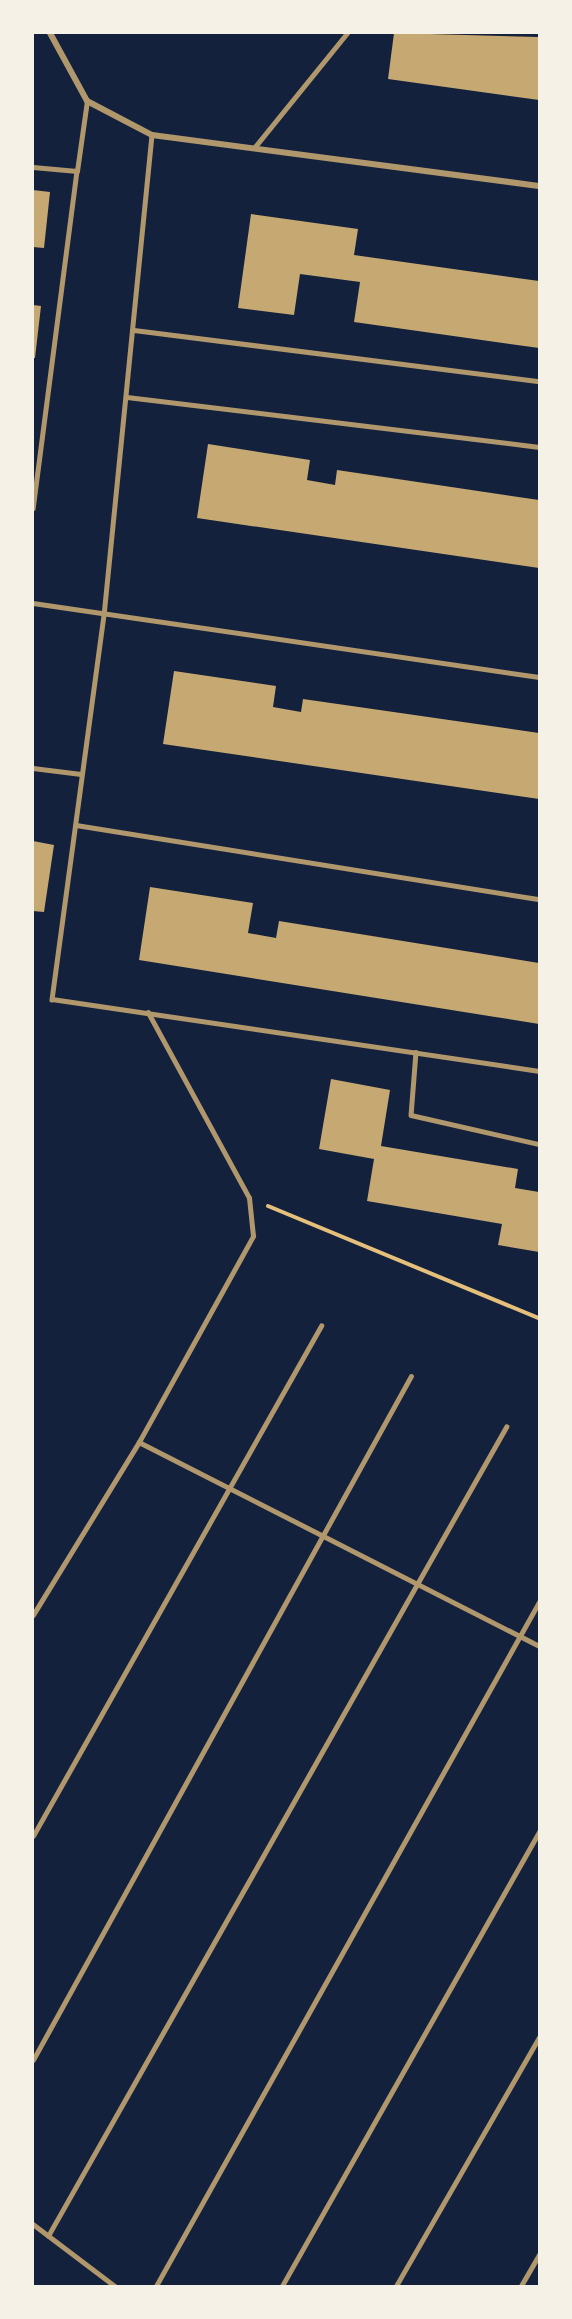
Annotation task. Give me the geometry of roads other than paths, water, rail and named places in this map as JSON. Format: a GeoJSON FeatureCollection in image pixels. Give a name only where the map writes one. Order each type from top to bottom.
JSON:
{"type":"FeatureCollection","features":[{"type":"Feature","properties":{"kind":"street"},"geometry":{"type":"LineString","coordinates":[[50,33],[87,101],[152,135],[539,186]]}},
{"type":"Feature","properties":{"kind":"lane"},"geometry":{"type":"LineString","coordinates":[[254,148],[347,33]]}},
{"type":"Feature","properties":{"kind":"lane"},"geometry":{"type":"LineString","coordinates":[[33,508],[87,101]]}},
{"type":"Feature","properties":{"kind":"lane"},"geometry":{"type":"LineString","coordinates":[[152,135],[104,615],[52,999],[539,1071]]}},
{"type":"Feature","properties":{"kind":"lane"},"geometry":{"type":"LineString","coordinates":[[33,167],[77,171]]}},
{"type":"Feature","properties":{"kind":"lane"},"geometry":{"type":"LineString","coordinates":[[134,330],[539,381]]}},
{"type":"Feature","properties":{"kind":"lane"},"geometry":{"type":"LineString","coordinates":[[127,397],[539,447]]}},
{"type":"Feature","properties":{"kind":"lane"},"geometry":{"type":"LineString","coordinates":[[33,603],[539,677]]}},
{"type":"Feature","properties":{"kind":"lane"},"geometry":{"type":"LineString","coordinates":[[33,768],[81,774]]}},
{"type":"Feature","properties":{"kind":"lane"},"geometry":{"type":"LineString","coordinates":[[76,825],[539,899]]}},
{"type":"Feature","properties":{"kind":"lane"},"geometry":{"type":"LineString","coordinates":[[33,1616],[139,1442],[253,1236],[249,1198],[148,1013]]}},
{"type":"Feature","properties":{"kind":"lane"},"geometry":{"type":"LineString","coordinates":[[416,1052],[411,1115],[539,1144]]}},
{"type":"Feature","properties":{"kind":"lane"},"geometry":{"type":"LineString","coordinates":[[33,1836],[233,1490],[321,1326]]}},
{"type":"Feature","properties":{"kind":"lane"},"geometry":{"type":"LineString","coordinates":[[33,2060],[411,1376]]}},
{"type":"Feature","properties":{"kind":"lane"},"geometry":{"type":"LineString","coordinates":[[48,2236],[420,1585],[506,1427]]}},
{"type":"Feature","properties":{"kind":"lane"},"geometry":{"type":"LineString","coordinates":[[139,1442],[539,1646]]}},
{"type":"Feature","properties":{"kind":"lane"},"geometry":{"type":"LineString","coordinates":[[156,2286],[539,1602]]}},
{"type":"Feature","properties":{"kind":"lane"},"geometry":{"type":"LineString","coordinates":[[282,2286],[539,1832]]}},
{"type":"Feature","properties":{"kind":"lane"},"geometry":{"type":"LineString","coordinates":[[396,2286],[539,2037]]}},
{"type":"Feature","properties":{"kind":"lane"},"geometry":{"type":"LineString","coordinates":[[33,2224],[115,2286]]}},
{"type":"Feature","properties":{"kind":"lane"},"geometry":{"type":"LineString","coordinates":[[524,2285],[539,2255]]}}]}
